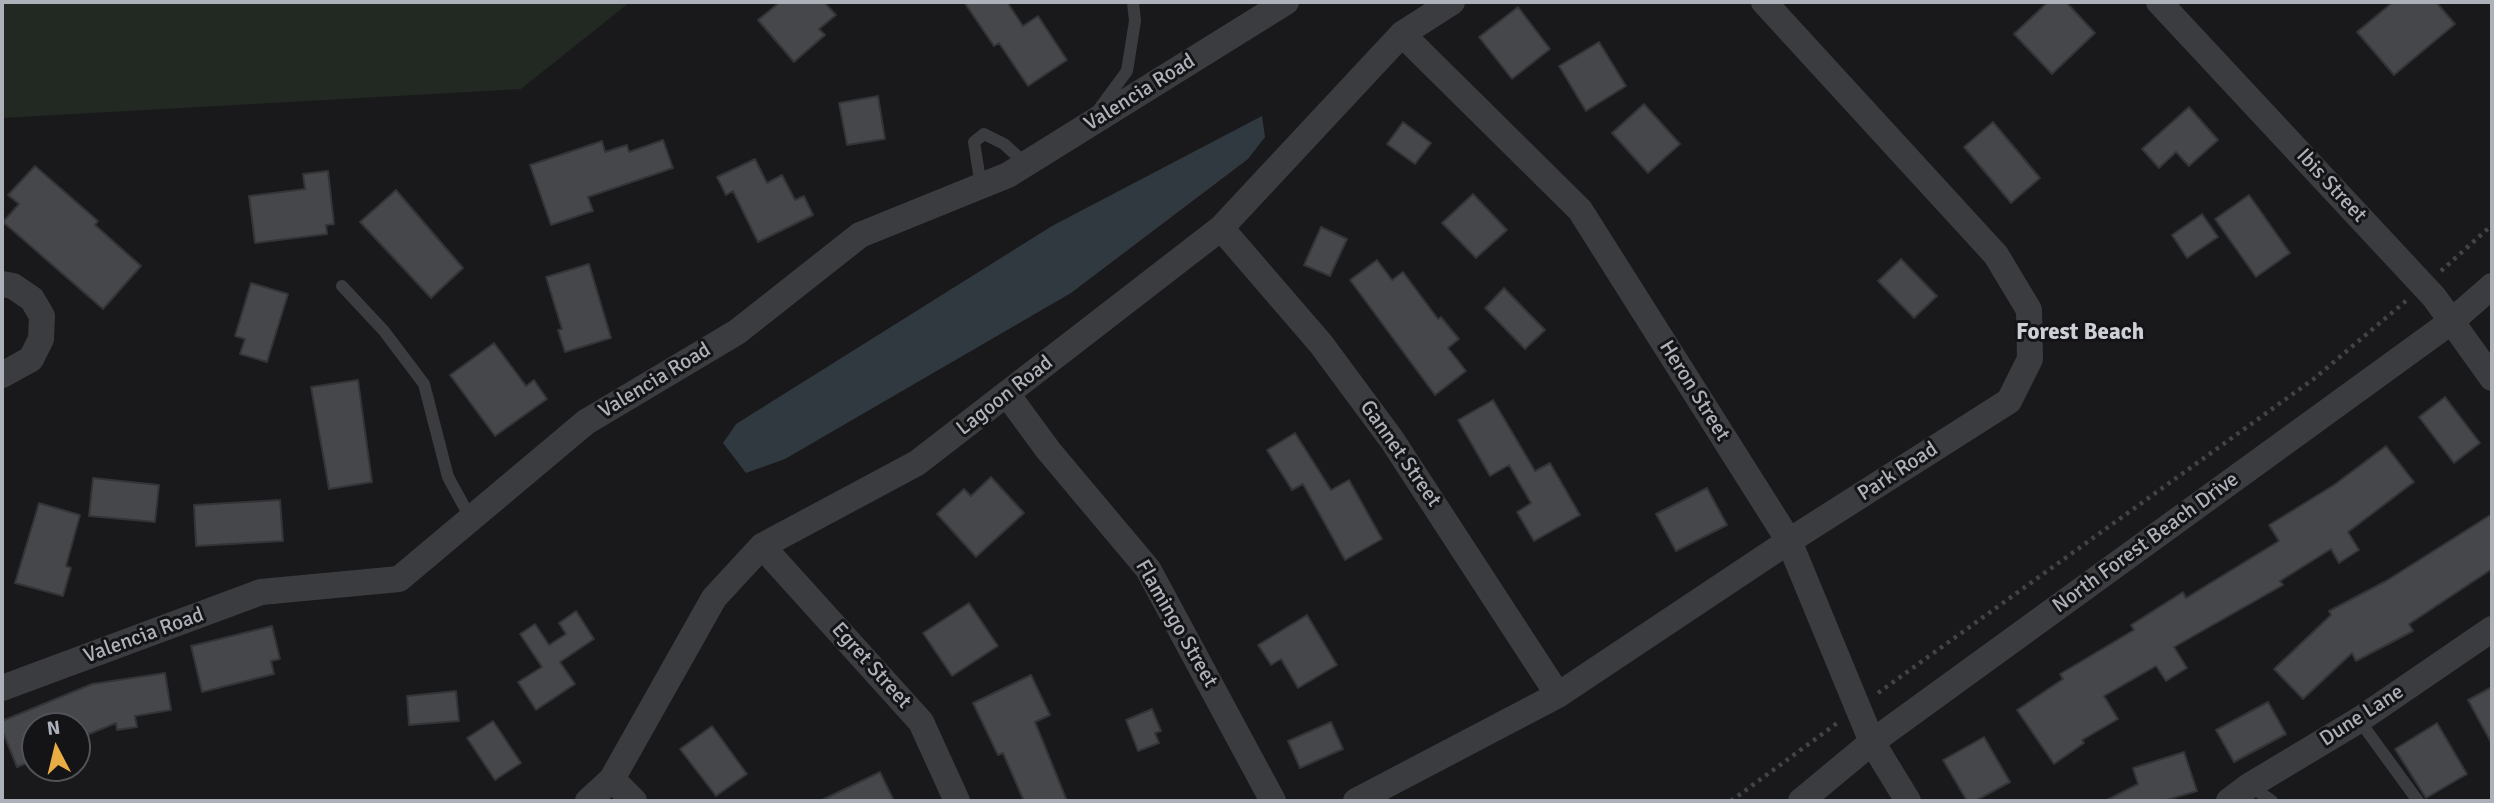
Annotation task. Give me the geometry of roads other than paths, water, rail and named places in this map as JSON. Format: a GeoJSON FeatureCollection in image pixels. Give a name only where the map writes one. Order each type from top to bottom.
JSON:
{"type":"FeatureCollection","features":[{"type":"Feature","properties":{"kind":"street","name":"Valencia Road"},"geometry":{"type":"LineString","coordinates":[[2,688],[261,592],[399,579],[586,422],[737,332],[860,234],[981,186],[1026,164],[1286,2]]}},
{"type":"Feature","properties":{"kind":"street","name":"Lagoon Road"},"geometry":{"type":"LineString","coordinates":[[587,801],[612,779],[714,598],[762,546],[918,463],[1221,228],[1402,34],[1452,2]]}},
{"type":"Feature","properties":{"kind":"street","name":"Park Road"},"geometry":{"type":"LineString","coordinates":[[1356,801],[1558,695],[1789,541],[2009,401],[2030,359],[2029,310],[1996,255],[1765,2]]}},
{"type":"Feature","properties":{"kind":"street","name":"Ibis Street"},"geometry":{"type":"LineString","coordinates":[[2159,2],[2424,286],[2492,378]]}},
{"type":"Feature","properties":{"kind":"street","name":"Heron Street"},"geometry":{"type":"LineString","coordinates":[[1402,34],[1580,210],[1789,541],[1872,742],[1908,801]]}},
{"type":"Feature","properties":{"kind":"street","name":"Gannet Street"},"geometry":{"type":"LineString","coordinates":[[1221,228],[1296,314],[1392,440],[1558,695]]}},
{"type":"Feature","properties":{"kind":"street"},"geometry":{"type":"LineString","coordinates":[[2,284],[13,286],[32,299],[42,316],[41,340],[32,359],[2,375]]}},
{"type":"Feature","properties":{"kind":"street","name":"North Forest Beach Drive"},"geometry":{"type":"LineString","coordinates":[[1801,801],[1872,742],[2452,321],[2492,286]]}},
{"type":"Feature","properties":{"kind":"street","name":"Flamingo Street"},"geometry":{"type":"LineString","coordinates":[[1007,394],[1048,450],[1148,569],[1273,801]]}},
{"type":"Feature","properties":{"kind":"street","name":"Egret Street"},"geometry":{"type":"LineString","coordinates":[[762,546],[921,722],[957,801]]}},
{"type":"Feature","properties":{"kind":"street","name":"Dune Lane"},"geometry":{"type":"LineString","coordinates":[[2239,794],[2488,638]]}},
{"type":"Feature","properties":{"kind":"street"},"geometry":{"type":"LineString","coordinates":[[612,779],[634,801]]}},
{"type":"Feature","properties":{"kind":"lane"},"geometry":{"type":"LineString","coordinates":[[1086,127],[1127,71],[1135,21],[1133,2]]}},
{"type":"Feature","properties":{"kind":"lane"},"geometry":{"type":"LineString","coordinates":[[981,186],[974,142],[984,134],[1004,144],[1026,164]]}},
{"type":"Feature","properties":{"kind":"lane"},"geometry":{"type":"LineString","coordinates":[[342,286],[384,331],[424,384],[448,477],[471,519]]}},
{"type":"Feature","properties":{"kind":"lane"},"geometry":{"type":"LineString","coordinates":[[2359,720],[2418,801]]}},
{"type":"Feature","properties":{"kind":"lane"},"geometry":{"type":"LineString","coordinates":[[2239,794],[2272,801]]}},
{"type":"Feature","properties":{"kind":"district","name":"Forest Beach"},"geometry":{"type":"Point","coordinates":[2080,333]}}]}
